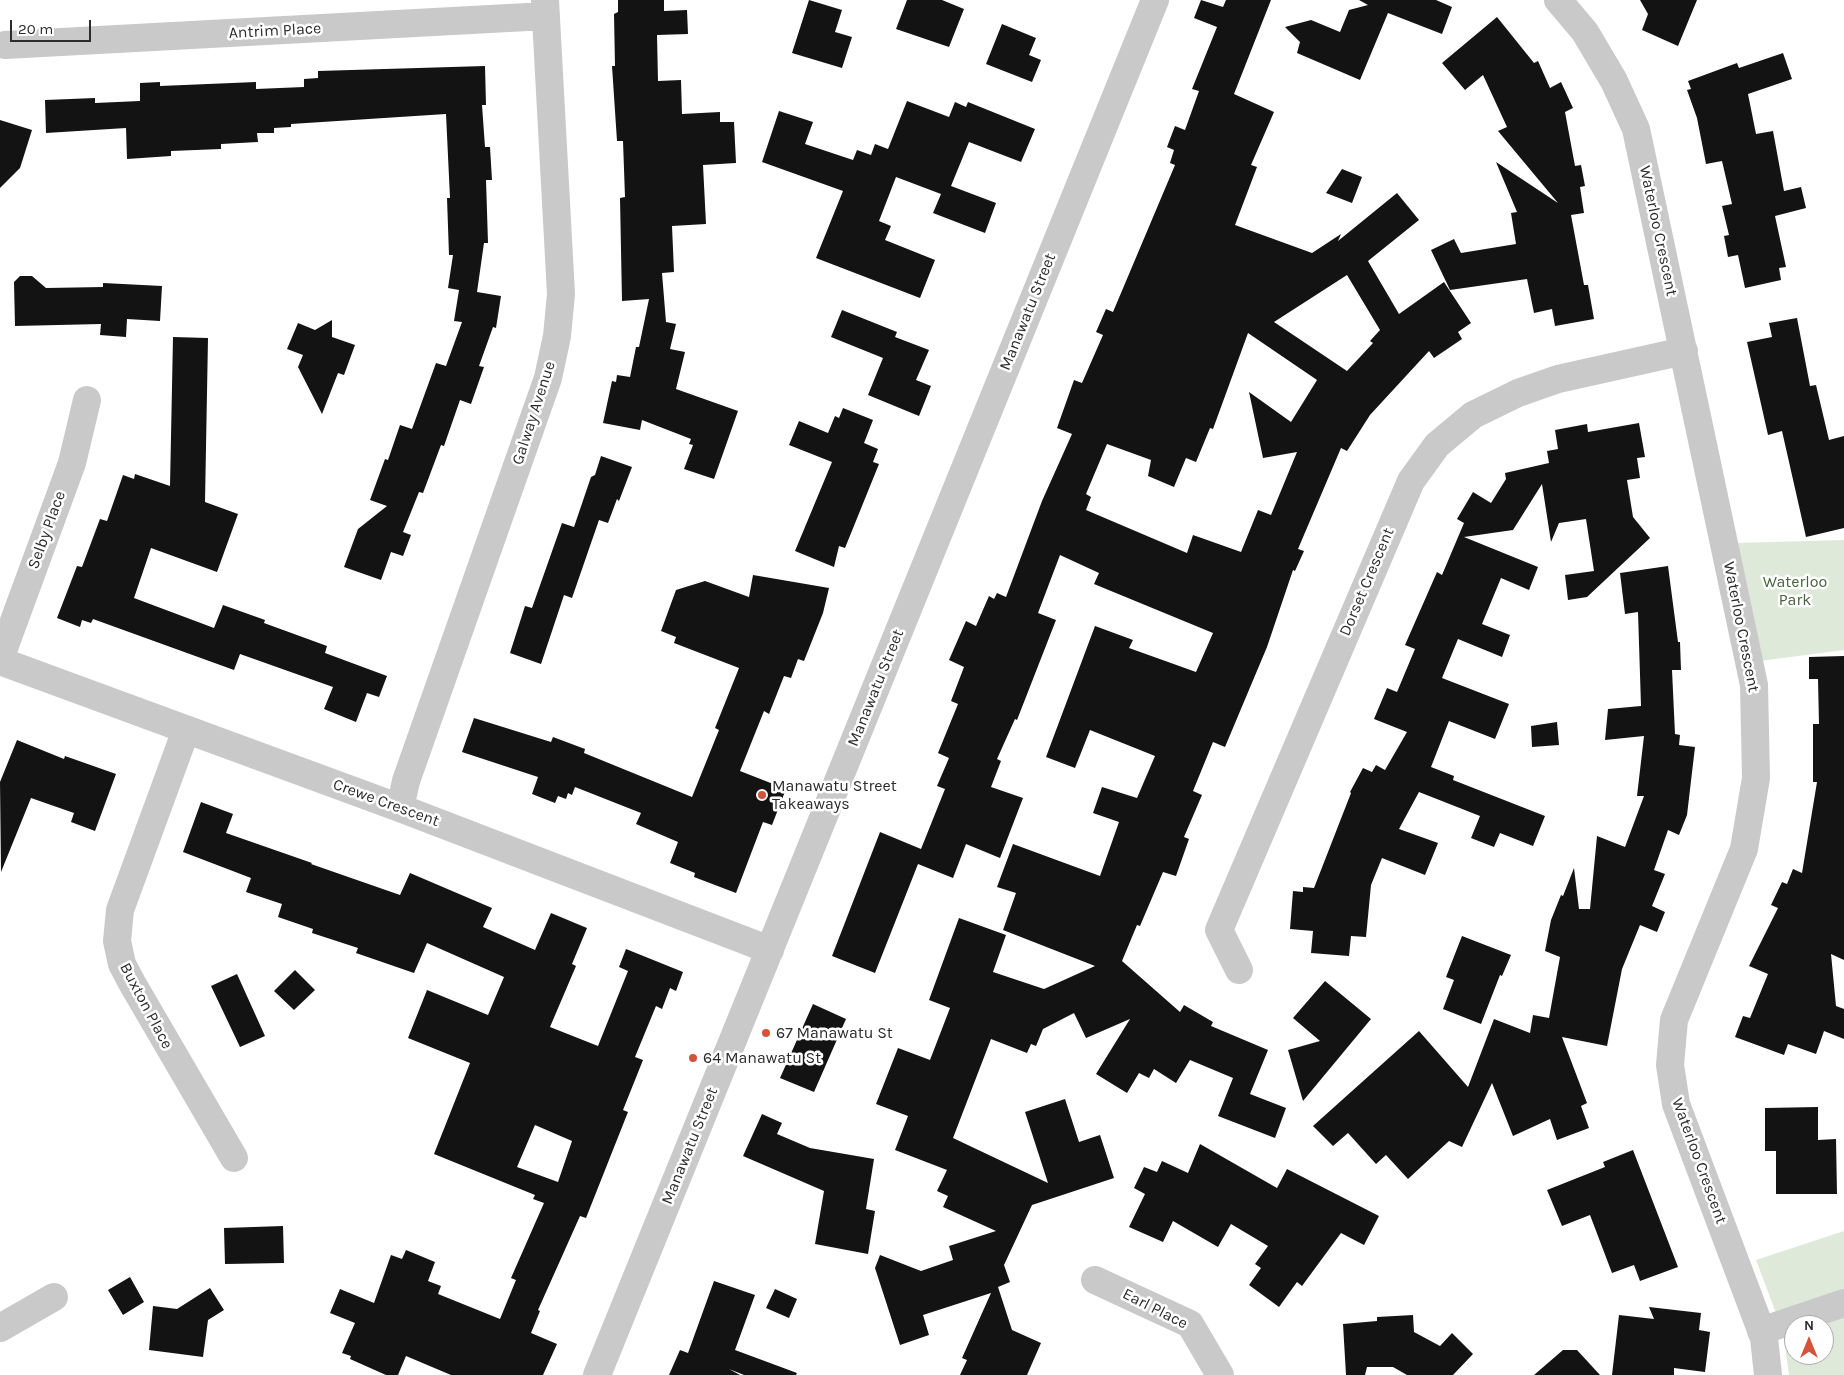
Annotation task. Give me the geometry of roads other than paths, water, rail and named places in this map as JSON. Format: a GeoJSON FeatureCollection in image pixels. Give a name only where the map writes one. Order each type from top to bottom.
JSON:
{"type":"FeatureCollection","features":[{"type":"Feature","properties":{"kind":"street","name":"Manawatu Street"},"geometry":{"type":"LineString","coordinates":[[597,1375],[1155,0]]}},
{"type":"Feature","properties":{"kind":"street","name":"Waterloo Crescent"},"geometry":{"type":"LineString","coordinates":[[1558,0],[1584,32],[1614,81],[1636,129],[1754,685],[1756,778],[1744,849],[1674,1020],[1670,1065],[1676,1104],[1762,1331],[1768,1375]]}},
{"type":"Feature","properties":{"kind":"street","name":"Antrim Place"},"geometry":{"type":"LineString","coordinates":[[5,45],[545,8]]}},
{"type":"Feature","properties":{"kind":"street","name":"Galway Avenue"},"geometry":{"type":"LineString","coordinates":[[400,808],[406,781],[548,378],[557,336],[561,294],[545,8]]}},
{"type":"Feature","properties":{"kind":"street","name":"Dorset Crescent"},"geometry":{"type":"LineString","coordinates":[[1239,970],[1219,930],[1411,481],[1437,444],[1474,415],[1518,393],[1558,379],[1684,351]]}},
{"type":"Feature","properties":{"kind":"street","name":"Selby Place"},"geometry":{"type":"LineString","coordinates":[[0,660],[72,463],[87,400]]}},
{"type":"Feature","properties":{"kind":"street","name":"Crewe Crescent"},"geometry":{"type":"LineString","coordinates":[[0,660],[400,808],[770,950]]}},
{"type":"Feature","properties":{"kind":"street","name":"Buxton Place"},"geometry":{"type":"LineString","coordinates":[[186,730],[120,910],[117,941],[122,964],[132,983],[234,1158]]}},
{"type":"Feature","properties":{"kind":"street","name":"Earl Place"},"geometry":{"type":"LineString","coordinates":[[1095,1280],[1190,1324],[1220,1375]]}},
{"type":"Feature","properties":{"kind":"street"},"geometry":{"type":"LineString","coordinates":[[0,1328],[54,1297]]}},
{"type":"Feature","properties":{"kind":"street"},"geometry":{"type":"LineString","coordinates":[[1762,1331],[1844,1303]]}},
{"type":"Feature","properties":{"kind":"place","name":"Manawatu Street Takeaways"},"geometry":{"type":"Point","coordinates":[762,795]}},
{"type":"Feature","properties":{"kind":"place","name":"67 Manawatu St"},"geometry":{"type":"Point","coordinates":[766,1033]}},
{"type":"Feature","properties":{"kind":"place","name":"64 Manawatu St"},"geometry":{"type":"Point","coordinates":[693,1058]}},
{"type":"Feature","properties":{"kind":"park label","name":"Waterloo Park"},"geometry":{"type":"Point","coordinates":[1795,591]}}]}
